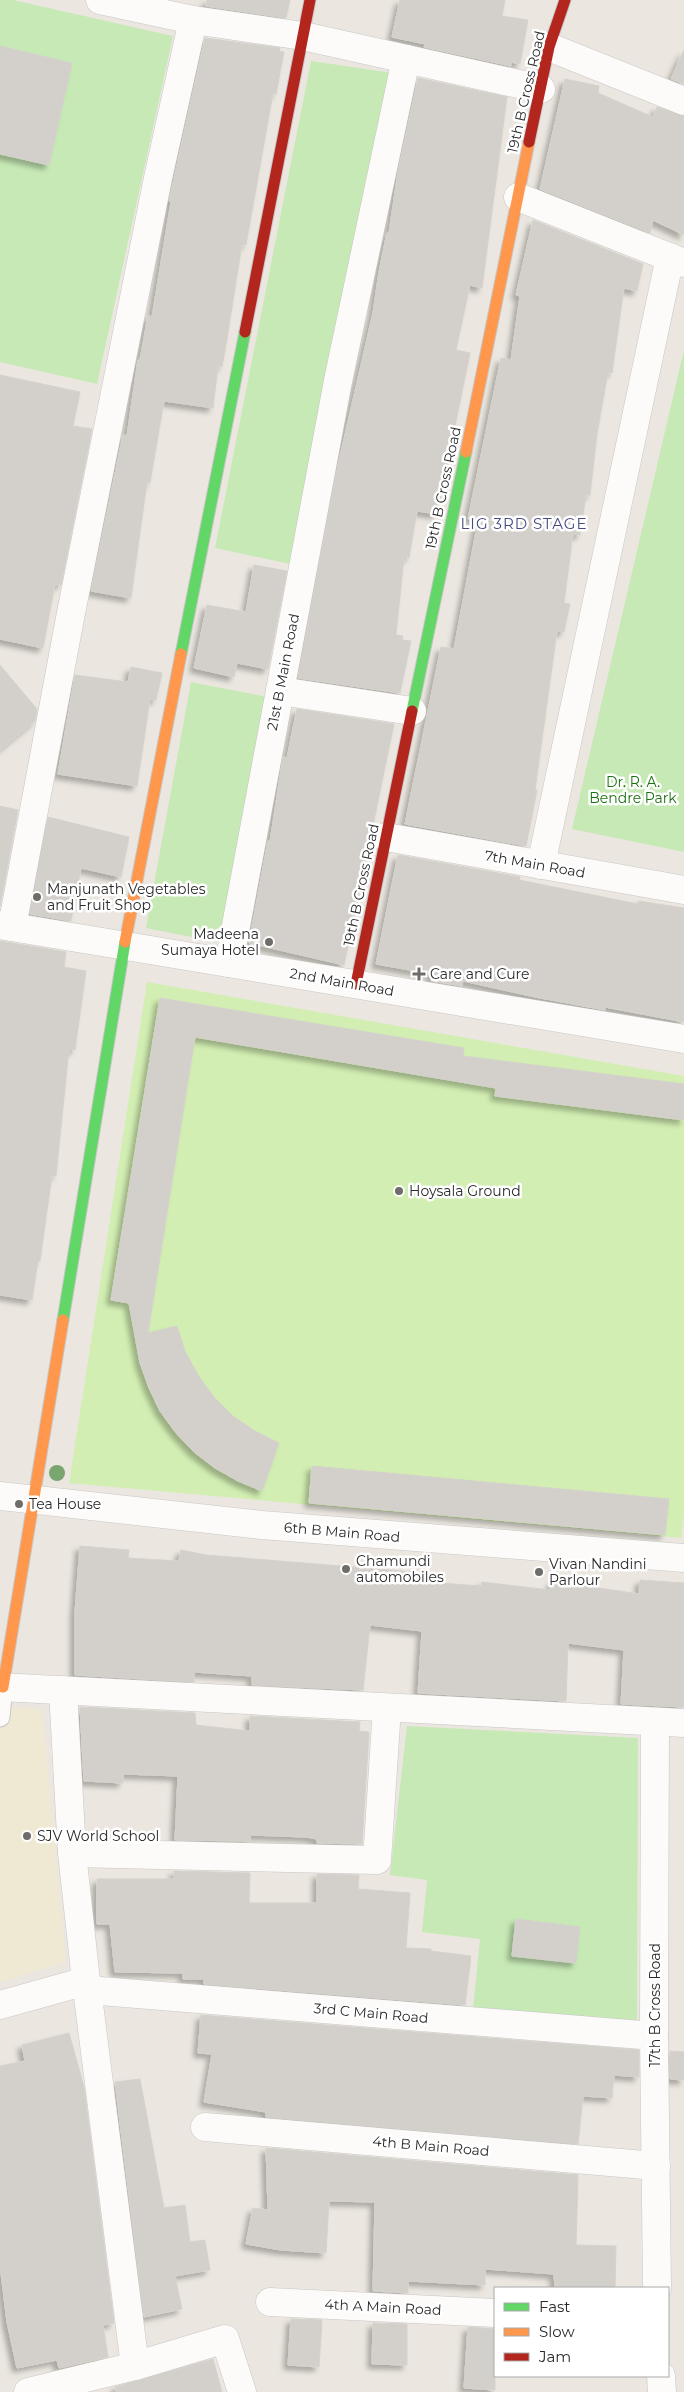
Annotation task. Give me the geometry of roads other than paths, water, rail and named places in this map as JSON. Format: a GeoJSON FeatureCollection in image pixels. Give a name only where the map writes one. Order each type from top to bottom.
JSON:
{"type":"FeatureCollection","features":[{"type":"Feature","properties":{"kind":"street"},"geometry":{"type":"LineString","coordinates":[[100,0],[194,20],[303,36],[541,89]]}},
{"type":"Feature","properties":{"kind":"street"},"geometry":{"type":"LineString","coordinates":[[310,0],[124,945],[2,1687],[684,1723]]}},
{"type":"Feature","properties":{"kind":"street","name":"19th B Cross Road"},"geometry":{"type":"LineString","coordinates":[[356,984],[549,47],[565,0]]}},
{"type":"Feature","properties":{"kind":"street"},"geometry":{"type":"LineString","coordinates":[[6,926],[158,178],[194,20]]}},
{"type":"Feature","properties":{"kind":"street"},"geometry":{"type":"LineString","coordinates":[[549,47],[684,101]]}},
{"type":"Feature","properties":{"kind":"street","name":"21st B Main Road"},"geometry":{"type":"LineString","coordinates":[[228,963],[338,381],[406,59]]}},
{"type":"Feature","properties":{"kind":"street"},"geometry":{"type":"LineString","coordinates":[[518,197],[677,260],[541,865]]}},
{"type":"Feature","properties":{"kind":"street"},"geometry":{"type":"LineString","coordinates":[[280,691],[412,711]]}},
{"type":"Feature","properties":{"kind":"street","name":"7th Main Road"},"geometry":{"type":"LineString","coordinates":[[386,837],[684,890]]}},
{"type":"Feature","properties":{"kind":"street","name":"2nd Main Road"},"geometry":{"type":"LineString","coordinates":[[6,926],[684,1039]]}},
{"type":"Feature","properties":{"kind":"street","name":"6th B Main Road"},"geometry":{"type":"LineString","coordinates":[[0,1496],[33,1498],[262,1525],[684,1558]]}},
{"type":"Feature","properties":{"kind":"street"},"geometry":{"type":"LineString","coordinates":[[51,1690],[135,2366]]}},
{"type":"Feature","properties":{"kind":"street"},"geometry":{"type":"LineString","coordinates":[[72,1853],[377,1860],[387,1708]]}},
{"type":"Feature","properties":{"kind":"street","name":"17th B Cross Road"},"geometry":{"type":"LineString","coordinates":[[655,1722],[654,2036],[658,2287]]}},
{"type":"Feature","properties":{"kind":"street"},"geometry":{"type":"LineString","coordinates":[[0,2005],[87,1985]]}},
{"type":"Feature","properties":{"kind":"street","name":"3rd C Main Road"},"geometry":{"type":"LineString","coordinates":[[87,1985],[654,2036]]}},
{"type":"Feature","properties":{"kind":"street","name":"4th B Main Road"},"geometry":{"type":"LineString","coordinates":[[205,2127],[656,2166]]}},
{"type":"Feature","properties":{"kind":"street","name":"4th A Main Road"},"geometry":{"type":"LineString","coordinates":[[270,2302],[494,2313]]}},
{"type":"Feature","properties":{"kind":"street"},"geometry":{"type":"LineString","coordinates":[[28,2392],[135,2366],[225,2339],[242,2392]]}},
{"type":"Feature","properties":{"kind":"street"},"geometry":{"type":"LineString","coordinates":[[661,2377],[662,2392]]}},
{"type":"Feature","properties":{"kind":"lane"},"geometry":{"type":"LineString","coordinates":[[0,1717],[2,1687]]}},
{"type":"Feature","properties":{"kind":"place","name":"Manjunath Vegetables and Fruit Shop"},"geometry":{"type":"Point","coordinates":[37,897]}},
{"type":"Feature","properties":{"kind":"place","name":"Madeena Sumaya Hotel"},"geometry":{"type":"Point","coordinates":[269,942]}},
{"type":"Feature","properties":{"kind":"place","name":"Care and Cure"},"geometry":{"type":"Point","coordinates":[419,974]}},
{"type":"Feature","properties":{"kind":"place","name":"Hoysala Ground"},"geometry":{"type":"Point","coordinates":[399,1191]}},
{"type":"Feature","properties":{"kind":"place","name":"Tea House"},"geometry":{"type":"Point","coordinates":[19,1504]}},
{"type":"Feature","properties":{"kind":"place","name":"Chamundi automobiles"},"geometry":{"type":"Point","coordinates":[346,1569]}},
{"type":"Feature","properties":{"kind":"place","name":"Vivan Nandini Parlour"},"geometry":{"type":"Point","coordinates":[539,1572]}},
{"type":"Feature","properties":{"kind":"place","name":"SJV World School"},"geometry":{"type":"Point","coordinates":[27,1836]}},
{"type":"Feature","properties":{"kind":"district","name":"LIG 3RD STAGE"},"geometry":{"type":"Point","coordinates":[524,523]}},
{"type":"Feature","properties":{"kind":"park label","name":"Dr. R. A. Bendre Park"},"geometry":{"type":"Point","coordinates":[633,790]}}]}
